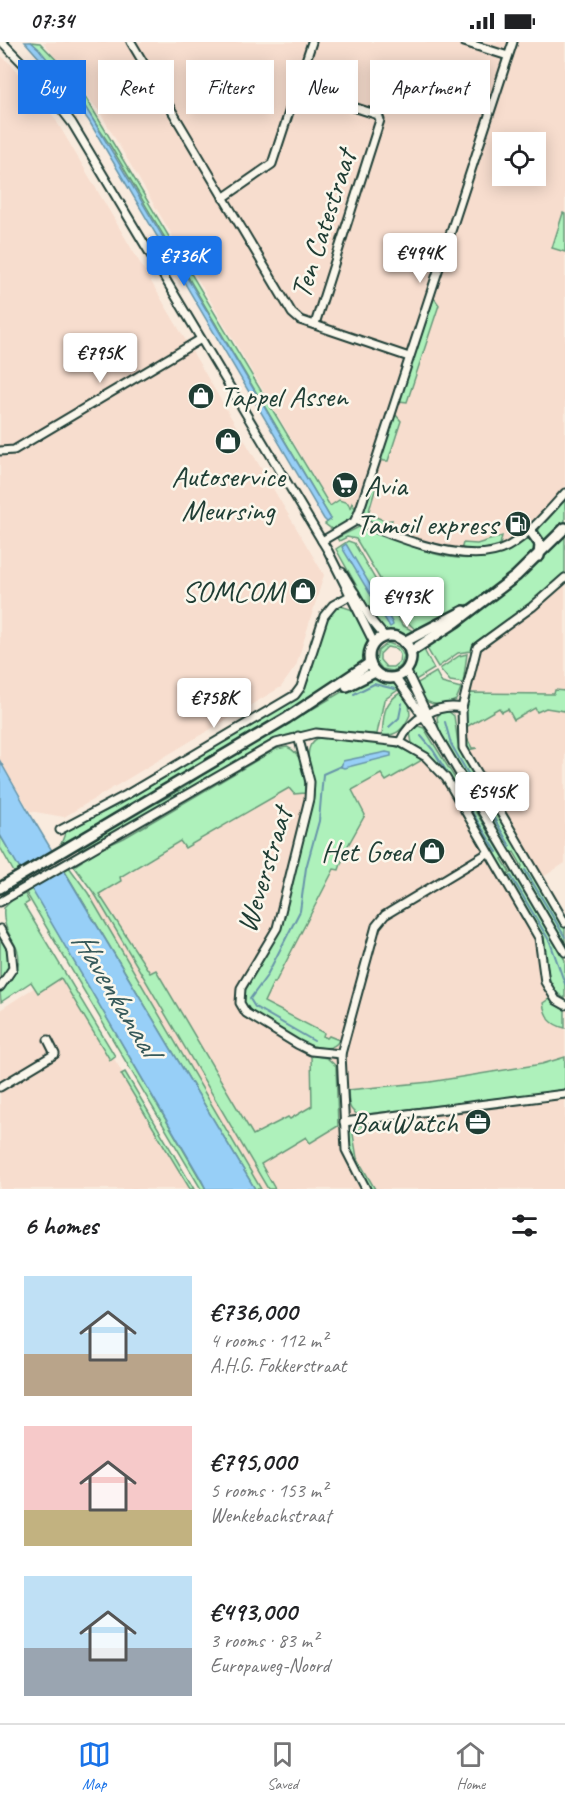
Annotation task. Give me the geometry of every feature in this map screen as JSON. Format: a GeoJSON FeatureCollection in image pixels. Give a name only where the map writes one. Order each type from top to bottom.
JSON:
{"type":"FeatureCollection","features":[{"type":"Feature","properties":{"kind":"main road"},"geometry":{"type":"LineString","coordinates":[[410,652],[456,622],[539,556],[565,528]]}},
{"type":"Feature","properties":{"kind":"main road"},"geometry":{"type":"LineString","coordinates":[[530,530],[540,544],[539,556]]}},
{"type":"Feature","properties":{"kind":"main road"},"geometry":{"type":"LineString","coordinates":[[404,642],[472,608]]}},
{"type":"Feature","properties":{"kind":"main road"},"geometry":{"type":"LineString","coordinates":[[385,637],[395,637],[404,642],[410,652],[410,662],[406,670],[395,677],[384,677],[375,672],[370,663],[369,652],[374,643],[385,637]]}},
{"type":"Feature","properties":{"kind":"main road"},"geometry":{"type":"LineString","coordinates":[[0,888],[287,718],[370,663]]}},
{"type":"Feature","properties":{"kind":"main road"},"geometry":{"type":"LineString","coordinates":[[287,718],[375,672]]}},
{"type":"Feature","properties":{"kind":"street"},"geometry":{"type":"LineString","coordinates":[[2,42],[39,80],[72,123],[332,558],[352,594],[374,643]]}},
{"type":"Feature","properties":{"kind":"street"},"geometry":{"type":"LineString","coordinates":[[131,42],[292,313],[300,320],[409,357]]}},
{"type":"Feature","properties":{"kind":"street"},"geometry":{"type":"LineString","coordinates":[[307,60],[312,42]]}},
{"type":"Feature","properties":{"kind":"street"},"geometry":{"type":"LineString","coordinates":[[464,42],[508,56]]}},
{"type":"Feature","properties":{"kind":"street"},"geometry":{"type":"LineString","coordinates":[[322,542],[356,520],[513,42]]}},
{"type":"Feature","properties":{"kind":"street","name":"Ten Catestraat"},"geometry":{"type":"LineString","coordinates":[[315,324],[380,120],[378,114],[358,108]]}},
{"type":"Feature","properties":{"kind":"street"},"geometry":{"type":"LineString","coordinates":[[223,198],[272,164],[289,114]]}},
{"type":"Feature","properties":{"kind":"street"},"geometry":{"type":"LineString","coordinates":[[0,451],[14,450],[201,339]]}},
{"type":"Feature","properties":{"kind":"street"},"geometry":{"type":"LineString","coordinates":[[356,520],[430,546],[471,555],[505,548],[530,530],[565,493]]}},
{"type":"Feature","properties":{"kind":"street"},"geometry":{"type":"LineString","coordinates":[[565,578],[532,607],[477,647],[462,708],[461,731],[465,753],[565,923]]}},
{"type":"Feature","properties":{"kind":"street"},"geometry":{"type":"LineString","coordinates":[[352,594],[385,637]]}},
{"type":"Feature","properties":{"kind":"street"},"geometry":{"type":"LineString","coordinates":[[60,830],[126,795],[295,695],[301,687],[324,616],[333,605],[352,594]]}},
{"type":"Feature","properties":{"kind":"street"},"geometry":{"type":"LineString","coordinates":[[406,670],[425,716]]}},
{"type":"Feature","properties":{"kind":"street"},"geometry":{"type":"LineString","coordinates":[[395,677],[438,737],[565,952]]}},
{"type":"Feature","properties":{"kind":"street"},"geometry":{"type":"LineString","coordinates":[[400,742],[410,724],[438,709],[462,708]]}},
{"type":"Feature","properties":{"kind":"street"},"geometry":{"type":"LineString","coordinates":[[0,902],[75,856],[134,827],[264,750],[298,736],[334,734],[400,742],[436,766],[539,938],[544,982],[556,1000],[565,1005]]}},
{"type":"Feature","properties":{"kind":"street","name":"Weverstraat"},"geometry":{"type":"LineString","coordinates":[[298,736],[310,782],[309,799],[277,928],[242,988],[240,1003],[246,1013],[297,1044],[311,1051],[341,1054]]}},
{"type":"Feature","properties":{"kind":"street"},"geometry":{"type":"LineString","coordinates":[[366,1189],[346,1150],[341,1054],[376,926],[385,915],[488,853]]}},
{"type":"Feature","properties":{"kind":"street"},"geometry":{"type":"LineString","coordinates":[[0,929],[11,948],[13,959],[13,968],[0,987]]}},
{"type":"Feature","properties":{"kind":"street"},"geometry":{"type":"LineString","coordinates":[[0,1087],[55,1054],[48,1040]]}},
{"type":"Feature","properties":{"kind":"street"},"geometry":{"type":"LineString","coordinates":[[344,1122],[565,1094]]}},
{"type":"Feature","properties":{"kind":"shaded area"},"geometry":{"type":"Polygon","coordinates":[[[43,42],[565,42],[565,493],[522,537],[497,551],[450,552],[335,513],[101,114],[174,114],[174,60],[98,60],[98,110],[86,95],[86,60],[58,60],[43,42]]]}},
{"type":"Feature","properties":{"kind":"shaded area"},"geometry":{"type":"Polygon","coordinates":[[[0,55],[18,72],[18,114],[52,114],[54,117],[324,575],[296,666],[281,687],[64,817],[30,811],[0,761],[0,55]]]}},
{"type":"Feature","properties":{"kind":"shaded area"},"geometry":{"type":"Polygon","coordinates":[[[565,583],[565,695],[469,692],[482,648],[528,616],[565,583]]]}},
{"type":"Feature","properties":{"kind":"shaded area"},"geometry":{"type":"Polygon","coordinates":[[[499,708],[565,709],[565,863],[543,877],[473,759],[464,727],[499,708]]]}},
{"type":"Feature","properties":{"kind":"shaded area"},"geometry":{"type":"Polygon","coordinates":[[[411,752],[423,757],[438,772],[538,941],[551,999],[565,1022],[565,1189],[255,1189],[83,901],[259,793],[411,752]]]}},
{"type":"Feature","properties":{"kind":"shaded area"},"geometry":{"type":"Polygon","coordinates":[[[61,970],[192,1189],[0,1189],[0,1010],[61,970]]]}},
{"type":"Feature","properties":{"kind":"green space"},"geometry":{"type":"Polygon","coordinates":[[[31,42],[40,43],[56,60],[48,60],[31,42]]]}},
{"type":"Feature","properties":{"kind":"green space"},"geometry":{"type":"Polygon","coordinates":[[[86,98],[330,506],[339,500],[348,503],[350,508],[352,503],[356,510],[349,521],[333,530],[325,524],[331,519],[110,145],[86,110],[86,98]]]}},
{"type":"Feature","properties":{"kind":"green space"},"geometry":{"type":"Polygon","coordinates":[[[563,213],[565,214],[565,252],[552,248],[563,213]]]}},
{"type":"Feature","properties":{"kind":"green space"},"geometry":{"type":"Polygon","coordinates":[[[434,298],[439,305],[407,402],[399,401],[434,298]]]}},
{"type":"Feature","properties":{"kind":"green space"},"geometry":{"type":"Polygon","coordinates":[[[395,414],[401,421],[388,461],[384,461],[380,458],[395,414]]]}},
{"type":"Feature","properties":{"kind":"green space"},"geometry":{"type":"Polygon","coordinates":[[[379,477],[368,514],[386,521],[392,520],[389,528],[367,521],[363,515],[373,480],[379,477]]]}},
{"type":"Feature","properties":{"kind":"green space"},"geometry":{"type":"Polygon","coordinates":[[[565,498],[565,522],[547,542],[540,537],[538,532],[541,525],[565,498]]]}},
{"type":"Feature","properties":{"kind":"green space"},"geometry":{"type":"Polygon","coordinates":[[[361,526],[424,551],[444,556],[484,557],[504,550],[526,538],[534,543],[534,549],[527,561],[501,584],[423,630],[421,628],[417,631],[404,619],[356,539],[347,537],[339,541],[337,538],[361,526]]]}},
{"type":"Feature","properties":{"kind":"green space"},"geometry":{"type":"Polygon","coordinates":[[[565,534],[565,572],[535,600],[477,641],[471,651],[458,653],[438,667],[426,647],[432,643],[430,640],[484,605],[518,579],[565,534]]]}},
{"type":"Feature","properties":{"kind":"green space"},"geometry":{"type":"Polygon","coordinates":[[[502,536],[500,545],[482,550],[461,550],[463,543],[477,544],[502,536]]]}},
{"type":"Feature","properties":{"kind":"green space"},"geometry":{"type":"Polygon","coordinates":[[[348,541],[354,543],[402,625],[413,631],[409,638],[387,633],[379,626],[336,549],[348,541]]]}},
{"type":"Feature","properties":{"kind":"green space"},"geometry":{"type":"Polygon","coordinates":[[[341,606],[356,611],[366,634],[366,657],[356,671],[117,814],[61,844],[66,831],[118,805],[298,698],[309,676],[326,621],[333,611],[341,606]]]}},
{"type":"Feature","properties":{"kind":"green space"},"geometry":{"type":"Polygon","coordinates":[[[388,643],[399,647],[404,656],[401,666],[393,671],[382,669],[376,661],[378,651],[388,643]],[[387,647],[380,654],[380,660],[386,667],[393,667],[399,662],[400,655],[397,649],[387,647]]]}},
{"type":"Feature","properties":{"kind":"green space"},"geometry":{"type":"Polygon","coordinates":[[[423,648],[434,669],[414,681],[411,663],[415,654],[423,648]]]}},
{"type":"Feature","properties":{"kind":"green space"},"geometry":{"type":"Polygon","coordinates":[[[467,654],[463,683],[450,681],[440,669],[459,656],[467,654]]]}},
{"type":"Feature","properties":{"kind":"green space"},"geometry":{"type":"Polygon","coordinates":[[[436,672],[442,683],[461,688],[456,700],[445,704],[434,704],[425,700],[417,692],[420,691],[416,684],[436,672]]]}},
{"type":"Feature","properties":{"kind":"green space"},"geometry":{"type":"Polygon","coordinates":[[[372,678],[395,684],[398,690],[384,700],[377,734],[313,730],[272,740],[130,823],[79,850],[77,848],[126,818],[179,790],[205,772],[362,680],[372,678]]]}},
{"type":"Feature","properties":{"kind":"green space"},"geometry":{"type":"Polygon","coordinates":[[[555,690],[565,691],[565,711],[546,708],[537,712],[535,708],[514,720],[508,709],[502,712],[499,708],[466,727],[465,733],[465,714],[469,693],[554,694],[555,690]]]}},
{"type":"Feature","properties":{"kind":"green space"},"geometry":{"type":"Polygon","coordinates":[[[400,693],[409,703],[410,715],[399,731],[392,735],[382,735],[387,706],[400,693]]]}},
{"type":"Feature","properties":{"kind":"green space"},"geometry":{"type":"Polygon","coordinates":[[[448,711],[454,716],[458,743],[464,759],[565,929],[565,944],[521,869],[522,866],[514,852],[511,854],[439,731],[437,717],[441,712],[448,711]]]}},
{"type":"Feature","properties":{"kind":"green space"},"geometry":{"type":"Polygon","coordinates":[[[418,726],[424,728],[504,858],[502,859],[510,872],[506,874],[466,802],[442,769],[412,743],[410,733],[418,726]]]}},
{"type":"Feature","properties":{"kind":"green space"},"geometry":{"type":"Polygon","coordinates":[[[465,735],[472,748],[477,748],[468,750],[465,735]]]}},
{"type":"Feature","properties":{"kind":"green space"},"geometry":{"type":"Polygon","coordinates":[[[318,738],[372,741],[399,748],[422,760],[386,781],[381,774],[352,790],[365,815],[346,849],[339,870],[334,869],[264,1002],[324,1033],[323,1036],[339,1040],[332,1047],[321,1048],[277,1030],[252,1012],[244,1002],[245,991],[282,926],[314,796],[308,756],[312,743],[318,738]]]}},
{"type":"Feature","properties":{"kind":"green space"},"geometry":{"type":"Polygon","coordinates":[[[287,747],[297,754],[300,760],[304,773],[305,793],[294,794],[289,788],[185,848],[180,841],[120,877],[121,881],[99,894],[150,973],[156,970],[253,1135],[288,1117],[290,1119],[312,1106],[311,1055],[327,1058],[336,1066],[338,1126],[310,1143],[306,1137],[261,1164],[275,1189],[268,1189],[96,896],[74,866],[82,861],[81,858],[124,838],[276,749],[287,747]]]}},
{"type":"Feature","properties":{"kind":"green space"},"geometry":{"type":"Polygon","coordinates":[[[0,835],[21,870],[15,874],[0,847],[0,835]]]}},
{"type":"Feature","properties":{"kind":"green space"},"geometry":{"type":"Polygon","coordinates":[[[69,867],[88,893],[261,1189],[255,1189],[64,870],[69,867]]]}},
{"type":"Feature","properties":{"kind":"green space"},"geometry":{"type":"Polygon","coordinates":[[[513,872],[565,960],[565,999],[555,991],[549,978],[544,938],[507,876],[513,872]]]}},
{"type":"Feature","properties":{"kind":"green space"},"geometry":{"type":"Polygon","coordinates":[[[31,887],[206,1189],[201,1189],[25,891],[31,887]]]}},
{"type":"Feature","properties":{"kind":"green space"},"geometry":{"type":"Polygon","coordinates":[[[25,894],[29,902],[24,905],[115,1056],[110,1060],[61,978],[38,993],[31,982],[1,1002],[0,993],[12,977],[18,965],[19,956],[4,921],[4,908],[13,899],[25,894]]]}},
{"type":"Feature","properties":{"kind":"green space"},"geometry":{"type":"Polygon","coordinates":[[[0,937],[9,953],[9,964],[0,979],[0,937]]]}},
{"type":"Feature","properties":{"kind":"green space"},"geometry":{"type":"Polygon","coordinates":[[[549,999],[565,1009],[565,1028],[556,1025],[547,1016],[543,1003],[549,999]]]}},
{"type":"Feature","properties":{"kind":"green space"},"geometry":{"type":"Polygon","coordinates":[[[565,1057],[565,1090],[360,1115],[353,1111],[350,1105],[348,1090],[430,1082],[542,1064],[565,1057]]]}},
{"type":"Feature","properties":{"kind":"green space"},"geometry":{"type":"Polygon","coordinates":[[[125,1072],[194,1189],[190,1189],[121,1074],[125,1072]]]}},
{"type":"Feature","properties":{"kind":"green space"},"geometry":{"type":"Polygon","coordinates":[[[362,1123],[363,1127],[353,1134],[357,1158],[375,1189],[371,1189],[355,1162],[349,1142],[349,1133],[362,1123]]]}},
{"type":"Feature","properties":{"kind":"water"},"geometry":{"type":"Polygon","coordinates":[[[25,42],[31,42],[48,60],[41,60],[25,42]]]}},
{"type":"Feature","properties":{"kind":"water"},"geometry":{"type":"Polygon","coordinates":[[[86,108],[331,519],[327,522],[324,519],[84,114],[86,114],[86,108]]]}},
{"type":"Feature","properties":{"kind":"water"},"geometry":{"type":"Polygon","coordinates":[[[346,544],[392,622],[393,625],[390,627],[344,551],[342,547],[346,544]]]}},
{"type":"Feature","properties":{"kind":"water"},"geometry":{"type":"Polygon","coordinates":[[[386,752],[391,753],[391,756],[341,767],[343,761],[386,752]]]}},
{"type":"Feature","properties":{"kind":"water","name":"Havenkanaal"},"geometry":{"type":"Polygon","coordinates":[[[0,761],[255,1189],[206,1189],[0,835],[0,761]]]}},
{"type":"Feature","properties":{"kind":"pier"},"geometry":{"type":"Polygon","coordinates":[[[55,850],[67,868],[30,890],[18,871],[55,850]]]}},
{"type":"Feature","properties":{"kind":"waterway"},"geometry":{"type":"LineString","coordinates":[[354,694],[374,684],[395,689]]}},
{"type":"Feature","properties":{"kind":"waterway"},"geometry":{"type":"LineString","coordinates":[[389,727],[399,718],[402,703]]}},
{"type":"Feature","properties":{"kind":"waterway"},"geometry":{"type":"LineString","coordinates":[[445,722],[451,744],[510,846]]}},
{"type":"Feature","properties":{"kind":"waterway"},"geometry":{"type":"LineString","coordinates":[[421,736],[433,750],[497,852]]}},
{"type":"Feature","properties":{"kind":"waterway"},"geometry":{"type":"LineString","coordinates":[[314,1041],[255,1007],[250,999],[266,977],[300,911],[306,868],[319,821],[323,774],[341,766]]}},
{"type":"Feature","properties":{"kind":"waterway"},"geometry":{"type":"LineString","coordinates":[[525,870],[565,937]]}},
{"type":"Feature","properties":{"kind":"waterway"},"geometry":{"type":"LineString","coordinates":[[511,876],[550,942],[565,984]]}},
{"type":"Feature","properties":{"kind":"place","name":"Tappel Assen"},"geometry":{"type":"Point","coordinates":[201,396]}},
{"type":"Feature","properties":{"kind":"place","name":"Autoservice Meursing"},"geometry":{"type":"Point","coordinates":[228,441]}},
{"type":"Feature","properties":{"kind":"place","name":"Avia"},"geometry":{"type":"Point","coordinates":[345,485]}},
{"type":"Feature","properties":{"kind":"place","name":"Tamoil express"},"geometry":{"type":"Point","coordinates":[518,524]}},
{"type":"Feature","properties":{"kind":"place","name":"SOMCOM"},"geometry":{"type":"Point","coordinates":[303,591]}},
{"type":"Feature","properties":{"kind":"place","name":"Het Goed"},"geometry":{"type":"Point","coordinates":[432,851]}},
{"type":"Feature","properties":{"kind":"place","name":"BauWatch"},"geometry":{"type":"Point","coordinates":[478,1122]}}]}
